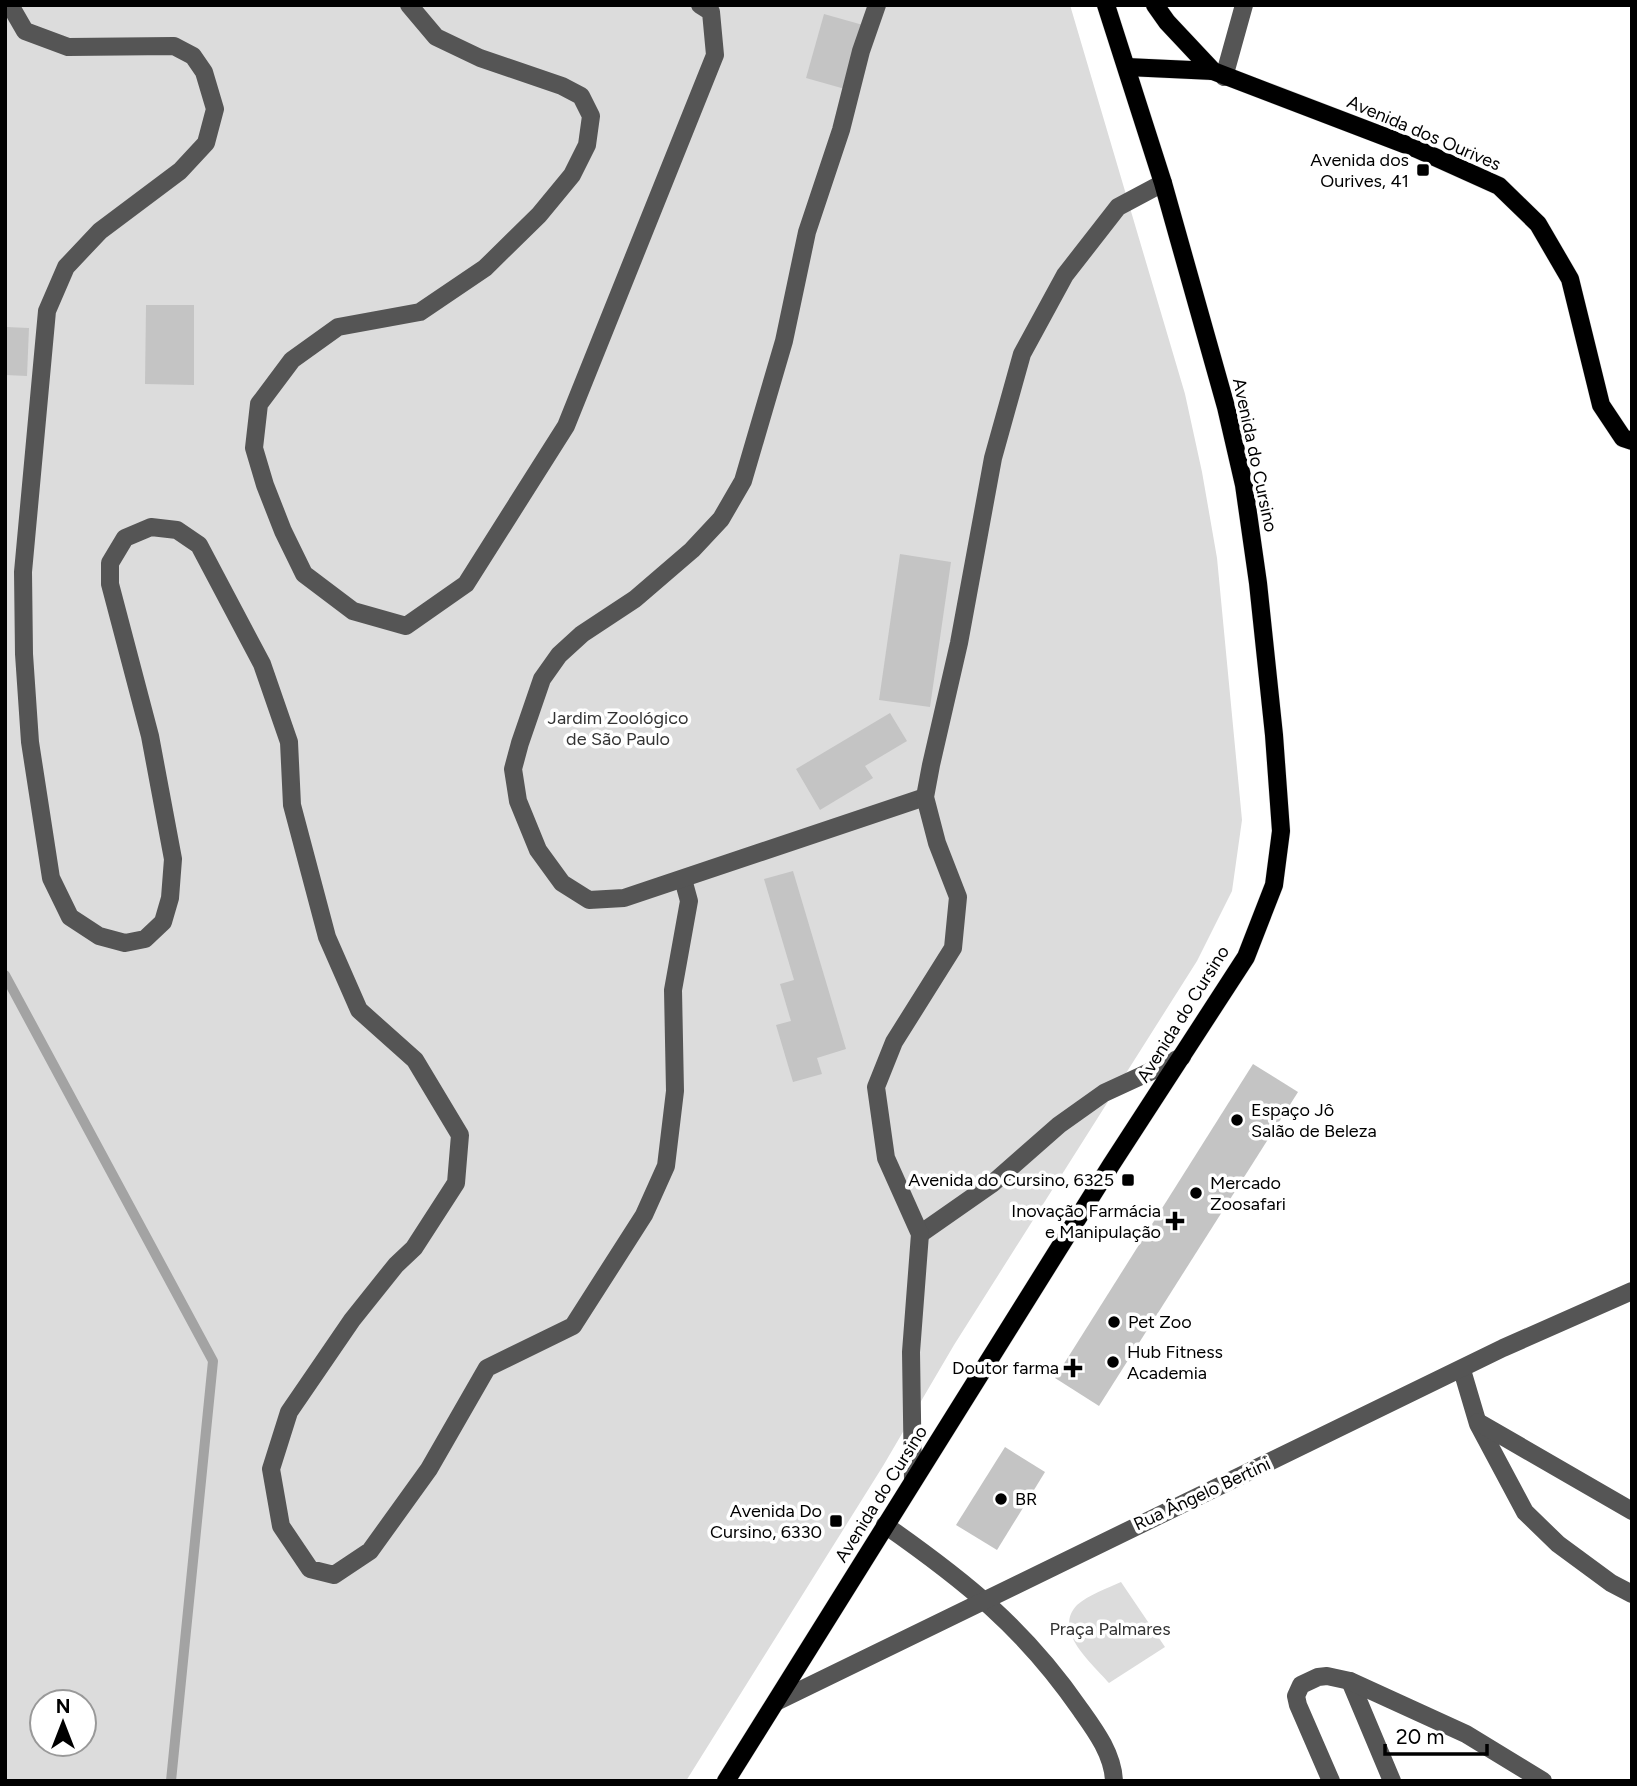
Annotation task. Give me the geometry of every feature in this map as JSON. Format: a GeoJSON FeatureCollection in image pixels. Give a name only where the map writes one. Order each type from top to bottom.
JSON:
{"type":"FeatureCollection","features":[{"type":"Feature","properties":{"kind":"main road","name":"Avenida do Cursino"},"geometry":{"type":"LineString","coordinates":[[726,1781],[885,1525],[1246,957],[1274,884],[1281,831],[1274,735],[1244,485],[1226,407],[1163,183],[1106,5]]}},
{"type":"Feature","properties":{"kind":"main road","name":"Avenida dos Ourives"},"geometry":{"type":"LineString","coordinates":[[1155,5],[1167,22],[1219,74]]}},
{"type":"Feature","properties":{"kind":"main road","name":"Avenida dos Ourives"},"geometry":{"type":"LineString","coordinates":[[1127,66],[1219,74],[1417,149],[1499,186],[1538,223],[1570,279],[1601,405],[1623,438],[1632,441]]}},
{"type":"Feature","properties":{"kind":"street"},"geometry":{"type":"LineString","coordinates":[[10,5],[25,31],[68,47],[174,46],[193,57],[204,72],[215,109],[206,143],[180,171],[100,231],[66,267],[47,311],[23,572],[24,654],[30,742],[51,878],[70,918],[99,936],[125,943],[145,939],[163,922],[170,898],[173,859],[150,736],[110,584],[110,563],[125,538],[151,527],[177,530],[199,545],[262,664],[289,742],[292,805],[327,937],[359,1010],[415,1060],[460,1135],[456,1183],[414,1248],[396,1265],[352,1320],[289,1412],[271,1469],[281,1527],[310,1569],[334,1574],[370,1551],[429,1469],[487,1368],[573,1326],[644,1215],[666,1166],[675,1091],[673,990],[689,901],[683,879]]}},
{"type":"Feature","properties":{"kind":"street"},"geometry":{"type":"LineString","coordinates":[[409,5],[436,37],[480,58],[562,86],[581,96],[592,116],[587,145],[572,175],[540,215],[485,268],[420,312],[338,327],[292,360],[259,404],[254,448],[283,531],[304,574],[353,611],[406,626],[466,584],[566,426],[716,55],[711,12],[700,5]]}},
{"type":"Feature","properties":{"kind":"street"},"geometry":{"type":"LineString","coordinates":[[877,5],[861,51],[841,130],[807,232],[784,341],[743,481],[721,519],[692,550],[635,599],[582,634],[559,655],[542,680],[513,769],[518,801],[538,850],[562,883],[589,900],[624,898],[925,797]]}},
{"type":"Feature","properties":{"kind":"street"},"geometry":{"type":"LineString","coordinates":[[1219,74],[1244,5]]}},
{"type":"Feature","properties":{"kind":"street"},"geometry":{"type":"LineString","coordinates":[[913,1481],[911,1352],[920,1234],[886,1158],[876,1087],[894,1042],[953,948],[958,897],[937,843],[925,797],[959,643],[993,458],[1022,354],[1065,275],[1118,207],[1163,183]]}},
{"type":"Feature","properties":{"kind":"street"},"geometry":{"type":"LineString","coordinates":[[920,1234],[993,1183],[1059,1125],[1104,1093],[1182,1057]]}},
{"type":"Feature","properties":{"kind":"street","name":"Rua Ângelo Bertini"},"geometry":{"type":"LineString","coordinates":[[776,1702],[1503,1348],[1632,1291]]}},
{"type":"Feature","properties":{"kind":"street"},"geometry":{"type":"LineString","coordinates":[[1462,1370],[1478,1422],[1525,1513],[1558,1544],[1611,1583],[1632,1594]]}},
{"type":"Feature","properties":{"kind":"street"},"geometry":{"type":"LineString","coordinates":[[1478,1422],[1632,1511]]}},
{"type":"Feature","properties":{"kind":"street"},"geometry":{"type":"LineString","coordinates":[[885,1525],[985,1600],[1045,1661],[1099,1737],[1114,1772],[1114,1781]]}},
{"type":"Feature","properties":{"kind":"street"},"geometry":{"type":"LineString","coordinates":[[1331,1781],[1302,1717],[1296,1696],[1301,1685],[1327,1676],[1350,1681],[1466,1734],[1543,1781]]}},
{"type":"Feature","properties":{"kind":"street"},"geometry":{"type":"LineString","coordinates":[[1350,1681],[1392,1781]]}},
{"type":"Feature","properties":{"kind":"green space","name":"Jardim Zoológico de São Paulo"},"geometry":{"type":"Polygon","coordinates":[[[5,5],[1070,5],[1185,394],[1202,472],[1217,558],[1242,820],[1232,891],[1197,961],[954,1345],[883,1466],[686,1781],[5,1781],[5,5]]]}},
{"type":"Feature","properties":{"kind":"green space","name":"Praça Palmares"},"geometry":{"type":"Polygon","coordinates":[[[1121,1582],[1165,1647],[1109,1683],[1078,1647],[1069,1625],[1077,1605],[1121,1582]]]}},
{"type":"Feature","properties":{"kind":"building"},"geometry":{"type":"Polygon","coordinates":[[[824,14],[863,25],[845,89],[806,78],[824,14]]]}},
{"type":"Feature","properties":{"kind":"building"},"geometry":{"type":"Polygon","coordinates":[[[146,305],[194,305],[194,385],[145,384],[146,305]]]}},
{"type":"Feature","properties":{"kind":"building"},"geometry":{"type":"Polygon","coordinates":[[[6,327],[29,328],[27,376],[5,375],[6,327]]]}},
{"type":"Feature","properties":{"kind":"building"},"geometry":{"type":"Polygon","coordinates":[[[900,554],[951,562],[930,707],[879,700],[900,554]]]}},
{"type":"Feature","properties":{"kind":"building"},"geometry":{"type":"Polygon","coordinates":[[[890,713],[907,741],[865,766],[873,778],[820,810],[796,769],[890,713]]]}},
{"type":"Feature","properties":{"kind":"building"},"geometry":{"type":"Polygon","coordinates":[[[793,871],[846,1049],[817,1058],[822,1074],[793,1082],[776,1025],[791,1021],[780,984],[794,980],[764,879],[793,871]]]}},
{"type":"Feature","properties":{"kind":"building"},"geometry":{"type":"Polygon","coordinates":[[[1253,1064],[1298,1092],[1099,1406],[1055,1378],[1253,1064]]]}},
{"type":"Feature","properties":{"kind":"building","name":"BR"},"geometry":{"type":"Polygon","coordinates":[[[1005,1447],[1045,1472],[997,1550],[956,1525],[1005,1447]]]}},
{"type":"Feature","properties":{"kind":"waterway"},"geometry":{"type":"LineString","coordinates":[[5,975],[213,1361],[171,1781]]}},
{"type":"Feature","properties":{"kind":"place","name":"Avenida dos Ourives, 41"},"geometry":{"type":"Point","coordinates":[1423,170]}},
{"type":"Feature","properties":{"kind":"place","name":"Espaço Jô Salão de Beleza"},"geometry":{"type":"Point","coordinates":[1237,1120]}},
{"type":"Feature","properties":{"kind":"place","name":"Avenida do Cursino, 6325"},"geometry":{"type":"Point","coordinates":[1128,1180]}},
{"type":"Feature","properties":{"kind":"place","name":"Mercado Zoosafari"},"geometry":{"type":"Point","coordinates":[1196,1193]}},
{"type":"Feature","properties":{"kind":"place","name":"Inovação Farmácia e Manipulação"},"geometry":{"type":"Point","coordinates":[1175,1221]}},
{"type":"Feature","properties":{"kind":"place","name":"Pet Zoo"},"geometry":{"type":"Point","coordinates":[1114,1322]}},
{"type":"Feature","properties":{"kind":"place","name":"Hub Fitness Academia"},"geometry":{"type":"Point","coordinates":[1113,1362]}},
{"type":"Feature","properties":{"kind":"place","name":"Doutor farma"},"geometry":{"type":"Point","coordinates":[1073,1368]}},
{"type":"Feature","properties":{"kind":"place","name":"BR"},"geometry":{"type":"Point","coordinates":[1001,1499]}},
{"type":"Feature","properties":{"kind":"place","name":"Avenida Do Cursino, 6330"},"geometry":{"type":"Point","coordinates":[836,1521]}}]}
